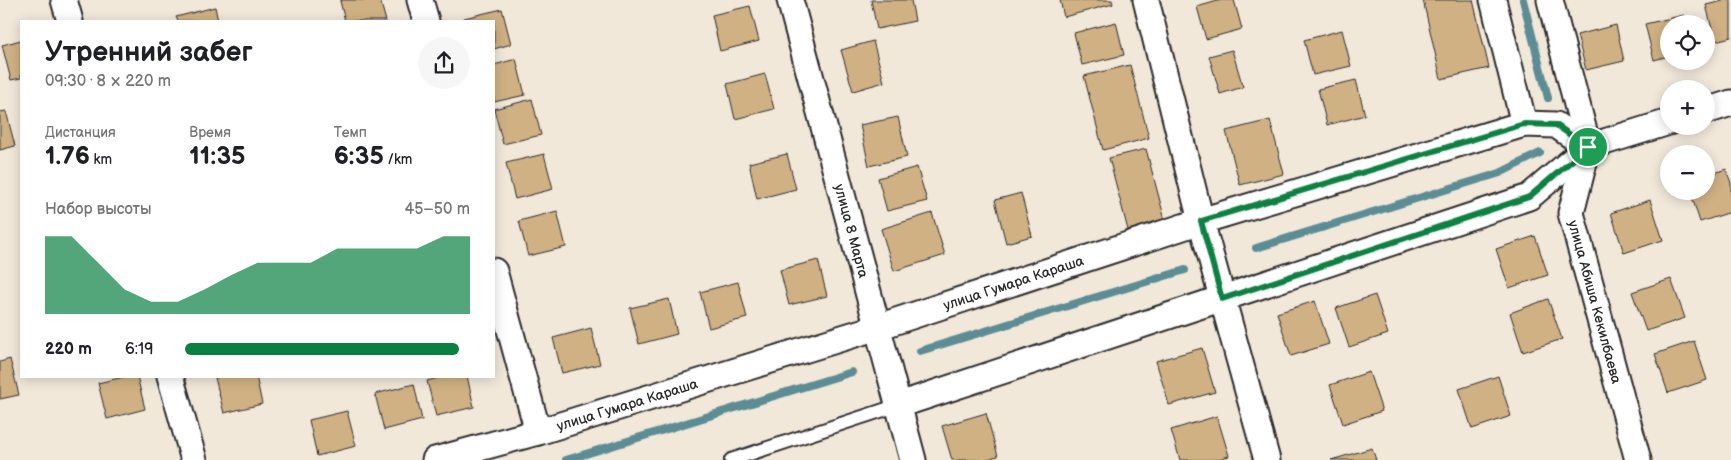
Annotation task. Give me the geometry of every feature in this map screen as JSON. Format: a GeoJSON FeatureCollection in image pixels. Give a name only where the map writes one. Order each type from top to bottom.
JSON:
{"type":"FeatureCollection","features":[{"type":"Feature","properties":{"kind":"street"},"geometry":{"type":"LineString","coordinates":[[64,0],[70,20]]}},
{"type":"Feature","properties":{"kind":"street"},"geometry":{"type":"LineString","coordinates":[[420,0],[426,20]]}},
{"type":"Feature","properties":{"kind":"street","name":"улица 8 Марта"},"geometry":{"type":"LineString","coordinates":[[790,0],[913,460]]}},
{"type":"Feature","properties":{"kind":"street"},"geometry":{"type":"LineString","coordinates":[[1146,0],[1201,221],[1267,460]]}},
{"type":"Feature","properties":{"kind":"street"},"geometry":{"type":"LineString","coordinates":[[1493,0],[1524,124]]}},
{"type":"Feature","properties":{"kind":"street","name":"улица Абиша Кекилбаева"},"geometry":{"type":"LineString","coordinates":[[1550,0],[1588,147],[1571,213],[1638,460]]}},
{"type":"Feature","properties":{"kind":"street"},"geometry":{"type":"LineString","coordinates":[[1715,108],[1731,103]]}},
{"type":"Feature","properties":{"kind":"street","name":"улица Гумара Караша"},"geometry":{"type":"LineString","coordinates":[[435,460],[538,432],[878,327],[1201,221],[1524,124],[1556,125],[1588,147]]}},
{"type":"Feature","properties":{"kind":"street"},"geometry":{"type":"LineString","coordinates":[[899,405],[1529,197],[1588,147],[1660,125]]}},
{"type":"Feature","properties":{"kind":"street"},"geometry":{"type":"LineString","coordinates":[[495,275],[538,432]]}},
{"type":"Feature","properties":{"kind":"street"},"geometry":{"type":"LineString","coordinates":[[171,378],[194,460]]}},
{"type":"Feature","properties":{"kind":"lane"},"geometry":{"type":"LineString","coordinates":[[731,460],[899,405]]}},
{"type":"Feature","properties":{"kind":"building"},"geometry":{"type":"Polygon","coordinates":[[[380,0],[386,20],[345,20],[340,1],[380,0]]]}},
{"type":"Feature","properties":{"kind":"building"},"geometry":{"type":"Polygon","coordinates":[[[871,0],[911,0],[915,21],[877,29],[871,0]]]}},
{"type":"Feature","properties":{"kind":"building"},"geometry":{"type":"Polygon","coordinates":[[[1060,0],[1112,0],[1113,4],[1064,17],[1060,0]]]}},
{"type":"Feature","properties":{"kind":"building"},"geometry":{"type":"Polygon","coordinates":[[[1221,0],[1234,0],[1242,29],[1206,39],[1197,7],[1221,0]]]}},
{"type":"Feature","properties":{"kind":"building"},"geometry":{"type":"Polygon","coordinates":[[[1423,0],[1473,0],[1489,68],[1441,79],[1423,0]]]}},
{"type":"Feature","properties":{"kind":"building"},"geometry":{"type":"Polygon","coordinates":[[[1731,0],[1731,37],[1715,41],[1715,15],[1708,15],[1706,5],[1731,0]]]}},
{"type":"Feature","properties":{"kind":"building"},"geometry":{"type":"Polygon","coordinates":[[[750,6],[759,41],[720,51],[712,15],[750,6]]]}},
{"type":"Feature","properties":{"kind":"building"},"geometry":{"type":"Polygon","coordinates":[[[215,7],[218,20],[178,20],[176,17],[215,7]]]}},
{"type":"Feature","properties":{"kind":"building"},"geometry":{"type":"Polygon","coordinates":[[[502,9],[511,44],[495,49],[495,20],[465,20],[464,18],[502,9]]]}},
{"type":"Feature","properties":{"kind":"building"},"geometry":{"type":"Polygon","coordinates":[[[1660,21],[1660,58],[1654,60],[1645,24],[1660,21]]]}},
{"type":"Feature","properties":{"kind":"building"},"geometry":{"type":"Polygon","coordinates":[[[1116,22],[1124,55],[1082,65],[1074,33],[1116,22]]]}},
{"type":"Feature","properties":{"kind":"building"},"geometry":{"type":"Polygon","coordinates":[[[1616,25],[1624,61],[1586,70],[1577,35],[1616,25]]]}},
{"type":"Feature","properties":{"kind":"building"},"geometry":{"type":"Polygon","coordinates":[[[1342,30],[1351,66],[1313,75],[1304,40],[1342,30]]]}},
{"type":"Feature","properties":{"kind":"building"},"geometry":{"type":"Polygon","coordinates":[[[20,40],[20,78],[11,80],[2,45],[20,40]]]}},
{"type":"Feature","properties":{"kind":"building"},"geometry":{"type":"Polygon","coordinates":[[[873,41],[884,82],[853,91],[841,50],[873,41]]]}},
{"type":"Feature","properties":{"kind":"building"},"geometry":{"type":"Polygon","coordinates":[[[1232,50],[1243,87],[1220,94],[1209,56],[1232,50]]]}},
{"type":"Feature","properties":{"kind":"building"},"geometry":{"type":"Polygon","coordinates":[[[516,59],[525,95],[495,102],[495,65],[516,59]]]}},
{"type":"Feature","properties":{"kind":"building"},"geometry":{"type":"Polygon","coordinates":[[[1130,65],[1149,138],[1103,150],[1084,76],[1130,65]]]}},
{"type":"Feature","properties":{"kind":"building"},"geometry":{"type":"Polygon","coordinates":[[[765,74],[774,109],[735,119],[727,84],[765,74]]]}},
{"type":"Feature","properties":{"kind":"building"},"geometry":{"type":"Polygon","coordinates":[[[1356,80],[1365,115],[1327,125],[1318,89],[1356,80]]]}},
{"type":"Feature","properties":{"kind":"building"},"geometry":{"type":"Polygon","coordinates":[[[532,99],[541,135],[503,144],[495,109],[532,99]]]}},
{"type":"Feature","properties":{"kind":"building"},"geometry":{"type":"Polygon","coordinates":[[[6,111],[15,146],[0,150],[0,112],[6,111]]]}},
{"type":"Feature","properties":{"kind":"building"},"geometry":{"type":"Polygon","coordinates":[[[898,117],[907,157],[869,166],[860,125],[898,117]]]}},
{"type":"Feature","properties":{"kind":"building"},"geometry":{"type":"Polygon","coordinates":[[[1270,120],[1284,174],[1240,185],[1226,131],[1270,120]]]}},
{"type":"Feature","properties":{"kind":"building"},"geometry":{"type":"Polygon","coordinates":[[[1146,149],[1165,220],[1128,230],[1109,158],[1146,149]]]}},
{"type":"Feature","properties":{"kind":"building"},"geometry":{"type":"Polygon","coordinates":[[[544,154],[553,189],[515,199],[506,163],[544,154]]]}},
{"type":"Feature","properties":{"kind":"building"},"geometry":{"type":"Polygon","coordinates":[[[787,154],[796,189],[757,199],[749,163],[787,154]]]}},
{"type":"Feature","properties":{"kind":"building"},"geometry":{"type":"Polygon","coordinates":[[[917,167],[927,201],[887,211],[878,178],[917,167]]]}},
{"type":"Feature","properties":{"kind":"building"},"geometry":{"type":"Polygon","coordinates":[[[1726,169],[1731,183],[1731,212],[1700,222],[1693,200],[1715,200],[1715,173],[1726,169]]]}},
{"type":"Feature","properties":{"kind":"building"},"geometry":{"type":"Polygon","coordinates":[[[1021,193],[1032,236],[1006,243],[995,200],[1021,193]]]}},
{"type":"Feature","properties":{"kind":"building"},"geometry":{"type":"Polygon","coordinates":[[[1650,200],[1663,240],[1624,253],[1611,213],[1650,200]]]}},
{"type":"Feature","properties":{"kind":"building"},"geometry":{"type":"Polygon","coordinates":[[[557,211],[566,247],[528,256],[519,221],[557,211]]]}},
{"type":"Feature","properties":{"kind":"building"},"geometry":{"type":"Polygon","coordinates":[[[932,213],[945,255],[894,271],[881,229],[932,213]]]}},
{"type":"Feature","properties":{"kind":"building"},"geometry":{"type":"Polygon","coordinates":[[[1535,236],[1548,275],[1509,288],[1496,249],[1535,236]]]}},
{"type":"Feature","properties":{"kind":"building"},"geometry":{"type":"Polygon","coordinates":[[[818,260],[827,296],[789,305],[780,270],[818,260]]]}},
{"type":"Feature","properties":{"kind":"building"},"geometry":{"type":"Polygon","coordinates":[[[1671,279],[1685,318],[1646,331],[1632,292],[1671,279]]]}},
{"type":"Feature","properties":{"kind":"building"},"geometry":{"type":"Polygon","coordinates":[[[738,282],[747,318],[709,328],[700,292],[738,282]]]}},
{"type":"Feature","properties":{"kind":"building"},"geometry":{"type":"Polygon","coordinates":[[[1375,295],[1388,334],[1349,347],[1336,308],[1375,295]]]}},
{"type":"Feature","properties":{"kind":"building"},"geometry":{"type":"Polygon","coordinates":[[[669,299],[677,334],[639,344],[630,308],[669,299]]]}},
{"type":"Feature","properties":{"kind":"building"},"geometry":{"type":"Polygon","coordinates":[[[1548,299],[1562,339],[1523,352],[1510,313],[1548,299]]]}},
{"type":"Feature","properties":{"kind":"building"},"geometry":{"type":"Polygon","coordinates":[[[1315,301],[1329,344],[1291,356],[1277,313],[1315,301]]]}},
{"type":"Feature","properties":{"kind":"building"},"geometry":{"type":"Polygon","coordinates":[[[591,328],[600,364],[562,373],[553,338],[591,328]]]}},
{"type":"Feature","properties":{"kind":"building"},"geometry":{"type":"Polygon","coordinates":[[[1694,341],[1707,380],[1668,393],[1655,354],[1694,341]]]}},
{"type":"Feature","properties":{"kind":"building"},"geometry":{"type":"Polygon","coordinates":[[[1202,348],[1215,392],[1169,405],[1156,361],[1202,348]]]}},
{"type":"Feature","properties":{"kind":"building"},"geometry":{"type":"Polygon","coordinates":[[[10,359],[19,395],[0,399],[0,362],[10,359]]]}},
{"type":"Feature","properties":{"kind":"building"},"geometry":{"type":"Polygon","coordinates":[[[1369,372],[1382,411],[1343,424],[1330,385],[1369,372]]]}},
{"type":"Feature","properties":{"kind":"building"},"geometry":{"type":"Polygon","coordinates":[[[1498,376],[1511,416],[1472,429],[1459,389],[1498,376]]]}},
{"type":"Feature","properties":{"kind":"building"},"geometry":{"type":"Polygon","coordinates":[[[119,378],[137,378],[145,409],[107,419],[98,383],[119,378]]]}},
{"type":"Feature","properties":{"kind":"building"},"geometry":{"type":"Polygon","coordinates":[[[215,378],[256,378],[262,404],[224,413],[215,378]]]}},
{"type":"Feature","properties":{"kind":"building"},"geometry":{"type":"Polygon","coordinates":[[[438,378],[467,378],[474,407],[436,416],[427,381],[438,378]]]}},
{"type":"Feature","properties":{"kind":"building"},"geometry":{"type":"Polygon","coordinates":[[[414,384],[422,420],[384,430],[375,394],[414,384]]]}},
{"type":"Feature","properties":{"kind":"building"},"geometry":{"type":"Polygon","coordinates":[[[347,411],[356,446],[317,456],[309,420],[347,411]]]}},
{"type":"Feature","properties":{"kind":"building"},"geometry":{"type":"Polygon","coordinates":[[[986,413],[998,456],[984,460],[952,460],[942,426],[986,413]]]}},
{"type":"Feature","properties":{"kind":"building"},"geometry":{"type":"Polygon","coordinates":[[[1217,416],[1229,456],[1215,460],[1180,460],[1171,430],[1217,416]]]}},
{"type":"Feature","properties":{"kind":"building"},"geometry":{"type":"Polygon","coordinates":[[[1372,448],[1376,460],[1331,460],[1372,448]]]}},
{"type":"Feature","properties":{"kind":"waterway"},"geometry":{"type":"LineString","coordinates":[[1523,0],[1548,98]]}},
{"type":"Feature","properties":{"kind":"waterway"},"geometry":{"type":"LineString","coordinates":[[1256,248],[1500,173],[1540,153]]}},
{"type":"Feature","properties":{"kind":"waterway"},"geometry":{"type":"LineString","coordinates":[[920,351],[1185,270]]}},
{"type":"Feature","properties":{"kind":"waterway"},"geometry":{"type":"LineString","coordinates":[[566,460],[852,372]]}},
{"type":"Feature","properties":{"kind":"route"},"geometry":{"type":"LineString","coordinates":[[1524,124],[1556,125],[1588,147],[1529,197],[1222,299],[1201,221],[1524,124]]}}]}
